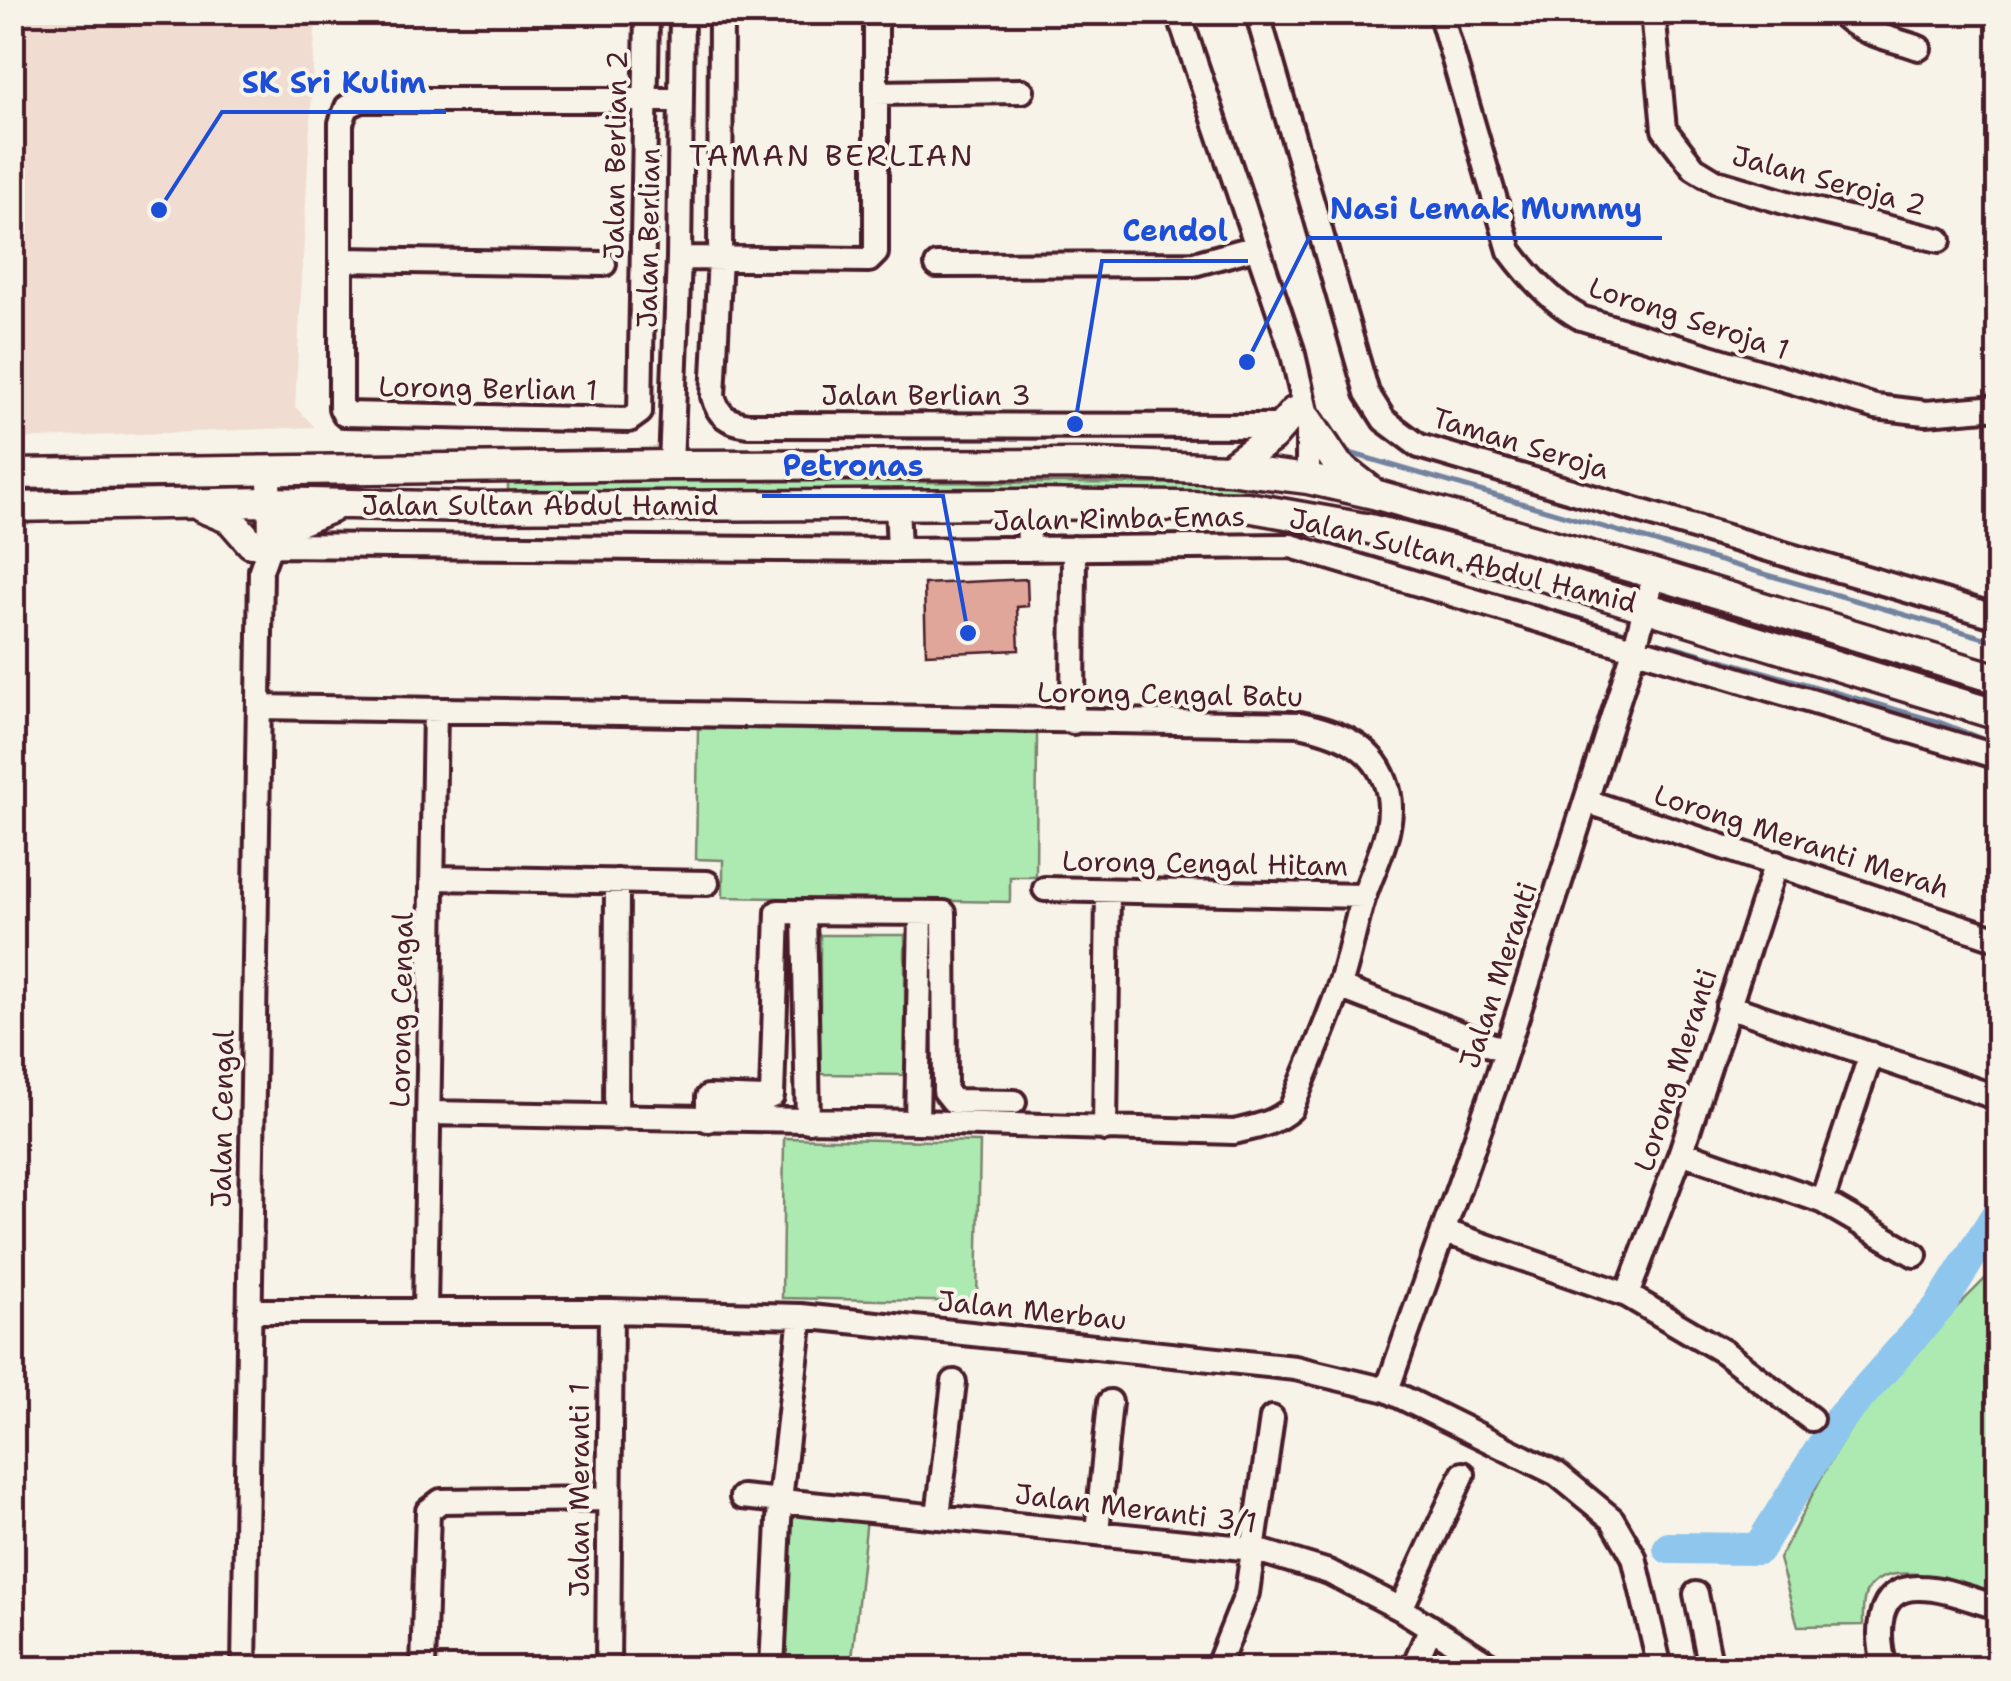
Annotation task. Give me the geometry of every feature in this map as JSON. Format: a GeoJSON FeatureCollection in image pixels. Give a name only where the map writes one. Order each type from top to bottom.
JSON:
{"type":"FeatureCollection","features":[{"type":"Feature","properties":{"kind":"main road"},"geometry":{"type":"LineString","coordinates":[[1228,469],[1295,419],[1338,465],[1374,494]]}},
{"type":"Feature","properties":{"kind":"main road","name":"Jalan Sultan Abdul Hamid"},"geometry":{"type":"LineString","coordinates":[[12,474],[670,465],[1097,464],[1228,469],[1374,494],[1998,679]]}},
{"type":"Feature","properties":{"kind":"main road"},"geometry":{"type":"LineString","coordinates":[[1248,507],[1300,481],[1326,504],[1358,515],[1370,529]]}},
{"type":"Feature","properties":{"kind":"main road","name":"Jalan Sultan Abdul Hamid"},"geometry":{"type":"LineString","coordinates":[[12,507],[260,502],[1248,507],[1370,529],[1494,562],[1998,716]]}},
{"type":"Feature","properties":{"kind":"main road"},"geometry":{"type":"LineString","coordinates":[[189,503],[230,519],[261,553],[289,525],[342,504]]}},
{"type":"Feature","properties":{"kind":"street","name":"Jalan Berlian 2"},"geometry":{"type":"LineString","coordinates":[[637,417],[646,12]]}},
{"type":"Feature","properties":{"kind":"street","name":"Jalan Berlian"},"geometry":{"type":"LineString","coordinates":[[670,465],[679,258],[682,12]]}},
{"type":"Feature","properties":{"kind":"street"},"geometry":{"type":"LineString","coordinates":[[720,257],[721,12]]}},
{"type":"Feature","properties":{"kind":"street"},"geometry":{"type":"LineString","coordinates":[[679,258],[869,260],[876,253],[876,12]]}},
{"type":"Feature","properties":{"kind":"street","name":"Taman Seroja"},"geometry":{"type":"LineString","coordinates":[[1257,12],[1367,393],[1384,420],[1419,446],[1998,617]]}},
{"type":"Feature","properties":{"kind":"street","name":"Lorong Seroja 1"},"geometry":{"type":"LineString","coordinates":[[1440,12],[1510,251],[1563,308],[1581,318],[1898,412],[1998,406]]}},
{"type":"Feature","properties":{"kind":"street","name":"Jalan Seroja 2"},"geometry":{"type":"LineString","coordinates":[[1653,12],[1664,130],[1694,168],[1717,182],[1794,205],[1938,240]]}},
{"type":"Feature","properties":{"kind":"street"},"geometry":{"type":"LineString","coordinates":[[1840,12],[1842,18],[1863,29],[1919,48]]}},
{"type":"Feature","properties":{"kind":"street"},"geometry":{"type":"LineString","coordinates":[[1186,15],[1256,248],[1292,350],[1298,384],[1295,419],[1300,481]]}},
{"type":"Feature","properties":{"kind":"street"},"geometry":{"type":"LineString","coordinates":[[876,92],[1022,91]]}},
{"type":"Feature","properties":{"kind":"street"},"geometry":{"type":"LineString","coordinates":[[604,264],[341,260],[341,123],[347,107],[361,100],[681,100]]}},
{"type":"Feature","properties":{"kind":"street"},"geometry":{"type":"LineString","coordinates":[[936,265],[1194,264],[1256,248]]}},
{"type":"Feature","properties":{"kind":"street","name":"Jalan Berlian 3"},"geometry":{"type":"LineString","coordinates":[[720,257],[716,409],[724,418],[748,425],[1295,419]]}},
{"type":"Feature","properties":{"kind":"street","name":"Lorong Berlian 1"},"geometry":{"type":"LineString","coordinates":[[341,260],[341,408],[349,416],[629,420],[637,417]]}},
{"type":"Feature","properties":{"kind":"street","name":"Jalan Cengal"},"geometry":{"type":"LineString","coordinates":[[244,1668],[261,553],[259,470]]}},
{"type":"Feature","properties":{"kind":"street"},"geometry":{"type":"LineString","coordinates":[[897,504],[899,550]]}},
{"type":"Feature","properties":{"kind":"street"},"geometry":{"type":"LineString","coordinates":[[1028,504],[1029,549]]}},
{"type":"Feature","properties":{"kind":"street","name":"Jalan Rimba Emas"},"geometry":{"type":"LineString","coordinates":[[261,553],[1291,546],[1998,756]]}},
{"type":"Feature","properties":{"kind":"street"},"geometry":{"type":"LineString","coordinates":[[1073,722],[1074,548]]}},
{"type":"Feature","properties":{"kind":"street","name":"Jalan Meranti"},"geometry":{"type":"LineString","coordinates":[[1387,1390],[1506,1051],[1635,647],[1654,574]]}},
{"type":"Feature","properties":{"kind":"street","name":"Lorong Cengal Batu"},"geometry":{"type":"LineString","coordinates":[[259,707],[1300,724],[1330,730],[1356,743],[1376,763],[1386,783],[1390,810],[1384,843],[1364,896],[1340,987],[1291,1109],[1280,1119],[1234,1132],[430,1113]]}},
{"type":"Feature","properties":{"kind":"street","name":"Lorong Cengal"},"geometry":{"type":"LineString","coordinates":[[425,1310],[435,710]]}},
{"type":"Feature","properties":{"kind":"street","name":"Lorong Meranti Merah"},"geometry":{"type":"LineString","coordinates":[[1586,801],[1998,939]]}},
{"type":"Feature","properties":{"kind":"street","name":"Lorong Meranti"},"geometry":{"type":"LineString","coordinates":[[1626,1295],[1681,1152],[1776,862]]}},
{"type":"Feature","properties":{"kind":"street"},"geometry":{"type":"LineString","coordinates":[[433,878],[707,883]]}},
{"type":"Feature","properties":{"kind":"street"},"geometry":{"type":"LineString","coordinates":[[616,1118],[617,881]]}},
{"type":"Feature","properties":{"kind":"street","name":"Lorong Cengal Hitam"},"geometry":{"type":"LineString","coordinates":[[1045,890],[1364,896]]}},
{"type":"Feature","properties":{"kind":"street"},"geometry":{"type":"LineString","coordinates":[[1105,1128],[1108,891]]}},
{"type":"Feature","properties":{"kind":"street"},"geometry":{"type":"LineString","coordinates":[[708,1120],[708,1097],[772,1096],[778,912],[944,913],[945,1091],[954,1100],[1014,1102]]}},
{"type":"Feature","properties":{"kind":"street"},"geometry":{"type":"LineString","coordinates":[[804,912],[808,1122]]}},
{"type":"Feature","properties":{"kind":"street"},"geometry":{"type":"LineString","coordinates":[[917,1122],[921,913]]}},
{"type":"Feature","properties":{"kind":"street"},"geometry":{"type":"LineString","coordinates":[[1340,987],[1506,1051]]}},
{"type":"Feature","properties":{"kind":"street"},"geometry":{"type":"LineString","coordinates":[[1728,1006],[1998,1098]]}},
{"type":"Feature","properties":{"kind":"street"},"geometry":{"type":"LineString","coordinates":[[1822,1201],[1872,1054]]}},
{"type":"Feature","properties":{"kind":"street"},"geometry":{"type":"LineString","coordinates":[[1681,1152],[1822,1201],[1915,1255]]}},
{"type":"Feature","properties":{"kind":"street"},"geometry":{"type":"LineString","coordinates":[[1443,1230],[1626,1295],[1724,1352],[1811,1419]]}},
{"type":"Feature","properties":{"kind":"street","name":"Jalan Merbau"},"geometry":{"type":"LineString","coordinates":[[249,1312],[425,1310],[801,1316],[1295,1368],[1387,1390],[1557,1474],[1612,1519],[1634,1557],[1660,1668]]}},
{"type":"Feature","properties":{"kind":"street","name":"Jalan Meranti 1"},"geometry":{"type":"LineString","coordinates":[[608,1668],[610,1312]]}},
{"type":"Feature","properties":{"kind":"street"},"geometry":{"type":"LineString","coordinates":[[772,1668],[780,1500],[801,1316]]}},
{"type":"Feature","properties":{"kind":"street"},"geometry":{"type":"LineString","coordinates":[[938,1516],[954,1382]]}},
{"type":"Feature","properties":{"kind":"street"},"geometry":{"type":"LineString","coordinates":[[1097,1532],[1110,1402]]}},
{"type":"Feature","properties":{"kind":"street"},"geometry":{"type":"LineString","coordinates":[[1217,1668],[1247,1593],[1272,1418]]}},
{"type":"Feature","properties":{"kind":"street"},"geometry":{"type":"LineString","coordinates":[[1401,1609],[1463,1474]]}},
{"type":"Feature","properties":{"kind":"street","name":"Jalan Meranti 3/1"},"geometry":{"type":"LineString","coordinates":[[742,1497],[1253,1549],[1330,1572],[1401,1609],[1495,1668]]}},
{"type":"Feature","properties":{"kind":"street"},"geometry":{"type":"LineString","coordinates":[[423,1668],[428,1510],[441,1501],[610,1499]]}},
{"type":"Feature","properties":{"kind":"street"},"geometry":{"type":"LineString","coordinates":[[1885,1668],[1878,1642],[1879,1620],[1891,1600],[1906,1589],[1922,1587],[1998,1607]]}},
{"type":"Feature","properties":{"kind":"street"},"geometry":{"type":"LineString","coordinates":[[1696,1594],[1711,1668]]}},
{"type":"Feature","properties":{"kind":"street"},"geometry":{"type":"LineString","coordinates":[[1413,1668],[1431,1627]]}},
{"type":"Feature","properties":{"kind":"shaded area"},"geometry":{"type":"Polygon","coordinates":[[[12,13],[316,13],[295,407],[315,427],[13,439],[12,13]]]}},
{"type":"Feature","properties":{"kind":"green space"},"geometry":{"type":"Polygon","coordinates":[[[508,480],[1254,484],[1255,496],[508,492],[508,480]]]}},
{"type":"Feature","properties":{"kind":"green space"},"geometry":{"type":"Polygon","coordinates":[[[698,728],[1037,734],[1036,877],[1010,877],[1010,902],[723,897],[723,860],[696,859],[698,728]]]}},
{"type":"Feature","properties":{"kind":"green space"},"geometry":{"type":"Polygon","coordinates":[[[820,935],[905,935],[905,1075],[820,1074],[820,935]]]}},
{"type":"Feature","properties":{"kind":"green space"},"geometry":{"type":"Polygon","coordinates":[[[784,1138],[980,1142],[977,1302],[782,1298],[784,1138]]]}},
{"type":"Feature","properties":{"kind":"green space"},"geometry":{"type":"Polygon","coordinates":[[[1998,1266],[1998,1595],[1927,1576],[1891,1575],[1876,1581],[1866,1593],[1863,1625],[1798,1626],[1779,1559],[1826,1469],[1858,1418],[1890,1378],[1998,1266]]]}},
{"type":"Feature","properties":{"kind":"green space"},"geometry":{"type":"Polygon","coordinates":[[[788,1509],[867,1518],[851,1668],[780,1668],[788,1509]]]}},
{"type":"Feature","properties":{"kind":"building"},"geometry":{"type":"Polygon","coordinates":[[[1027,579],[1028,606],[1017,607],[1019,650],[926,654],[924,584],[1027,579]]]}},
{"type":"Feature","properties":{"kind":"waterway"},"geometry":{"type":"LineString","coordinates":[[897,438],[1248,438]]}},
{"type":"Feature","properties":{"kind":"waterway"},"geometry":{"type":"LineString","coordinates":[[1350,453],[1998,642]]}},
{"type":"Feature","properties":{"kind":"waterway"},"geometry":{"type":"LineString","coordinates":[[1418,572],[1622,631]]}},
{"type":"Feature","properties":{"kind":"waterway"},"geometry":{"type":"LineString","coordinates":[[1670,645],[1939,722],[1998,745]]}},
{"type":"Feature","properties":{"kind":"waterway"},"geometry":{"type":"LineString","coordinates":[[1669,1548],[1758,1549],[1838,1421],[1939,1307],[1998,1213]]}},
{"type":"Feature","properties":{"kind":"place","name":"SK Sri Kulim"},"geometry":{"type":"Point","coordinates":[159,210]}},
{"type":"Feature","properties":{"kind":"place","name":"Nasi Lemak Mummy"},"geometry":{"type":"Point","coordinates":[1247,362]}},
{"type":"Feature","properties":{"kind":"place","name":"Cendol"},"geometry":{"type":"Point","coordinates":[1075,424]}},
{"type":"Feature","properties":{"kind":"place","name":"Petronas"},"geometry":{"type":"Point","coordinates":[968,633]}},
{"type":"Feature","properties":{"kind":"district","name":"TAMAN BERLIAN"},"geometry":{"type":"Point","coordinates":[832,155]}}]}
